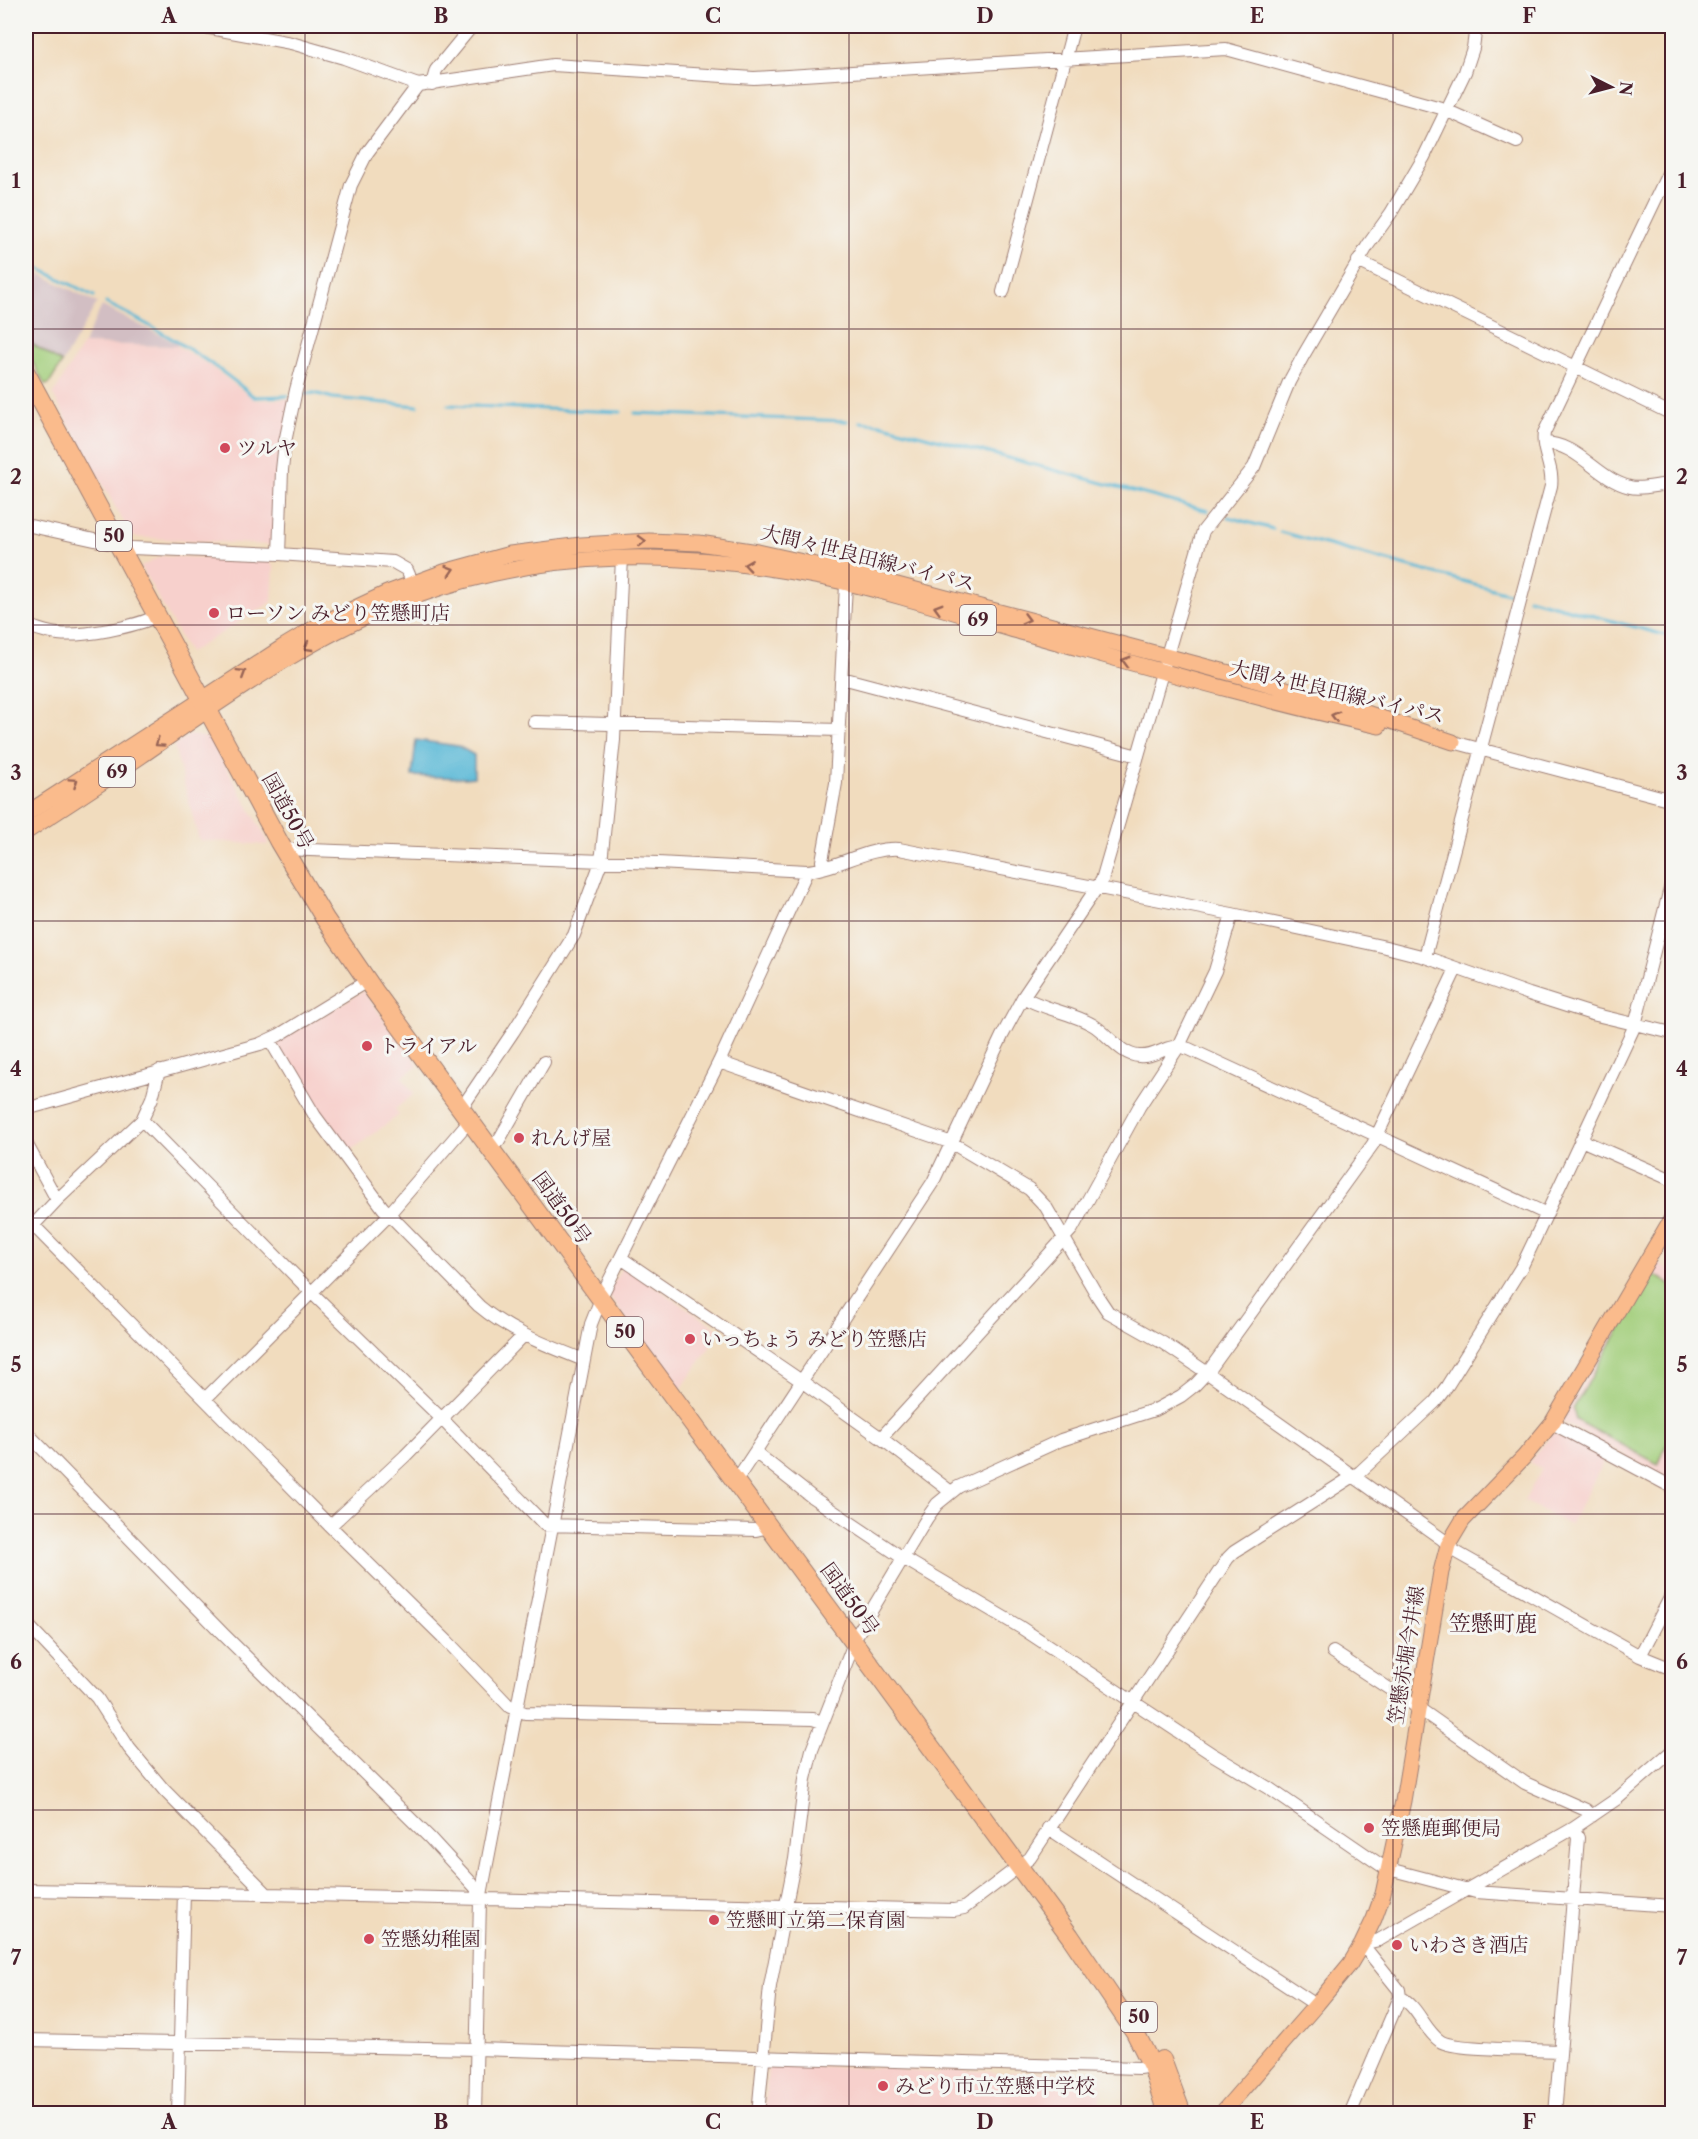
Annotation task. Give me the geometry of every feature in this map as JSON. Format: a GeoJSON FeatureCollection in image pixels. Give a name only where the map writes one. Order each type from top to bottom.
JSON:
{"type":"FeatureCollection","features":[{"type":"Feature","properties":{"kind":"highway","name":"国道50号"},"geometry":{"type":"LineString","coordinates":[[26,373],[204,705],[325,920],[490,1149],[1070,1936]]}},
{"type":"Feature","properties":{"kind":"highway","name":"50"},"geometry":{"type":"LineString","coordinates":[[1070,1936],[1130,2022],[1152,2066],[1167,2114]]}},
{"type":"Feature","properties":{"kind":"highway","name":"50"},"geometry":{"type":"LineString","coordinates":[[1070,1936],[1109,1978],[1144,2024],[1165,2065],[1182,2114]]}},
{"type":"Feature","properties":{"kind":"main road","name":"大間々世良田線バイパス"},"geometry":{"type":"LineString","coordinates":[[26,832],[321,624],[352,608],[476,562],[542,548],[649,541],[699,543],[758,552],[848,572],[1343,718],[1454,742]]}},
{"type":"Feature","properties":{"kind":"main road","name":"大間々世良田線バイパス"},"geometry":{"type":"LineString","coordinates":[[26,814],[204,705],[359,620],[415,596],[459,582],[547,563],[622,557],[673,557],[773,568],[846,584],[1165,664]]}},
{"type":"Feature","properties":{"kind":"main road","name":"笠懸赤堀今井線"},"geometry":{"type":"LineString","coordinates":[[1221,2114],[1350,1964],[1379,1907],[1389,1870],[1420,1710],[1441,1572],[1448,1545],[1471,1510],[1524,1458],[1552,1423],[1672,1218]]}},
{"type":"Feature","properties":{"kind":"street"},"geometry":{"type":"LineString","coordinates":[[199,26],[291,43],[344,58],[418,85],[553,65],[754,78],[1226,49],[1448,110],[1517,142]]}},
{"type":"Feature","properties":{"kind":"street"},"geometry":{"type":"LineString","coordinates":[[432,84],[436,70],[472,26]]}},
{"type":"Feature","properties":{"kind":"street"},"geometry":{"type":"LineString","coordinates":[[1003,292],[1074,26]]}},
{"type":"Feature","properties":{"kind":"street"},"geometry":{"type":"LineString","coordinates":[[734,1479],[741,1473],[933,1182],[1002,1036],[1023,998],[1102,880],[1203,531],[1254,467],[1289,382],[1358,261],[1424,157],[1465,72],[1473,48],[1476,26]]}},
{"type":"Feature","properties":{"kind":"street"},"geometry":{"type":"LineString","coordinates":[[279,554],[285,442],[296,390],[351,185],[366,153],[418,85]]}},
{"type":"Feature","properties":{"kind":"street"},"geometry":{"type":"LineString","coordinates":[[1425,957],[1551,482],[1552,473],[1544,443],[1544,433],[1672,165]]}},
{"type":"Feature","properties":{"kind":"street"},"geometry":{"type":"LineString","coordinates":[[1358,261],[1672,414]]}},
{"type":"Feature","properties":{"kind":"street"},"geometry":{"type":"LineString","coordinates":[[1544,443],[1552,443],[1572,450],[1605,477],[1632,488],[1672,484]]}},
{"type":"Feature","properties":{"kind":"street"},"geometry":{"type":"LineString","coordinates":[[26,525],[121,547],[393,562],[407,570],[413,584]]}},
{"type":"Feature","properties":{"kind":"street"},"geometry":{"type":"LineString","coordinates":[[205,1399],[388,1215],[465,1114],[574,935],[601,862],[615,724],[622,557]]}},
{"type":"Feature","properties":{"kind":"street"},"geometry":{"type":"LineString","coordinates":[[824,868],[822,861],[836,783],[846,584]]}},
{"type":"Feature","properties":{"kind":"street"},"geometry":{"type":"LineString","coordinates":[[26,626],[58,634],[87,633],[135,624],[157,616]]}},
{"type":"Feature","properties":{"kind":"street"},"geometry":{"type":"LineString","coordinates":[[842,678],[1138,756]]}},
{"type":"Feature","properties":{"kind":"street"},"geometry":{"type":"LineString","coordinates":[[534,722],[840,730]]}},
{"type":"Feature","properties":{"kind":"street"},"geometry":{"type":"LineString","coordinates":[[1454,742],[1672,800]]}},
{"type":"Feature","properties":{"kind":"street"},"geometry":{"type":"LineString","coordinates":[[283,849],[807,871],[886,850],[899,849],[1344,937],[1425,957],[1539,998],[1672,1033]]}},
{"type":"Feature","properties":{"kind":"street"},"geometry":{"type":"LineString","coordinates":[[475,2114],[480,1900],[591,1324],[621,1258],[719,1062],[807,871]]}},
{"type":"Feature","properties":{"kind":"street"},"geometry":{"type":"LineString","coordinates":[[26,1890],[786,1907],[957,1910],[964,1908],[1030,1858],[1228,1558],[1234,1552],[1354,1477],[1440,1396],[1522,1266],[1635,1025],[1672,881]]}},
{"type":"Feature","properties":{"kind":"street"},"geometry":{"type":"LineString","coordinates":[[880,1438],[1072,1229],[1139,1107],[1179,1046],[1215,970],[1232,914]]}},
{"type":"Feature","properties":{"kind":"street"},"geometry":{"type":"LineString","coordinates":[[758,2114],[772,1972],[795,1859],[812,1750],[853,1642],[927,1518],[951,1492],[1061,1440],[1157,1409],[1181,1396],[1207,1373],[1295,1254],[1377,1136],[1456,969]]}},
{"type":"Feature","properties":{"kind":"street"},"geometry":{"type":"LineString","coordinates":[[26,1109],[270,1040],[367,981]]}},
{"type":"Feature","properties":{"kind":"street"},"geometry":{"type":"LineString","coordinates":[[1023,998],[1091,1023],[1124,1050],[1138,1056],[1179,1046],[1547,1214]]}},
{"type":"Feature","properties":{"kind":"street"},"geometry":{"type":"LineString","coordinates":[[270,1040],[315,1116],[388,1215],[479,1306],[495,1319],[523,1336],[584,1360]]}},
{"type":"Feature","properties":{"kind":"street"},"geometry":{"type":"LineString","coordinates":[[490,1149],[499,1140],[544,1062]]}},
{"type":"Feature","properties":{"kind":"street"},"geometry":{"type":"LineString","coordinates":[[719,1062],[952,1143],[1034,1193],[1046,1208],[1108,1312],[1163,1343],[1207,1373],[1454,1551],[1640,1656],[1672,1669]]}},
{"type":"Feature","properties":{"kind":"street"},"geometry":{"type":"LineString","coordinates":[[159,1071],[152,1098],[142,1120],[29,1229],[205,1399],[510,1707],[517,1711],[591,1715],[813,1719],[822,1722]]}},
{"type":"Feature","properties":{"kind":"street"},"geometry":{"type":"LineString","coordinates":[[142,1120],[312,1293],[442,1419],[542,1523],[552,1526],[756,1530],[769,1527]]}},
{"type":"Feature","properties":{"kind":"street"},"geometry":{"type":"LineString","coordinates":[[1581,1140],[1672,1180]]}},
{"type":"Feature","properties":{"kind":"street"},"geometry":{"type":"LineString","coordinates":[[26,1143],[57,1200]]}},
{"type":"Feature","properties":{"kind":"street"},"geometry":{"type":"LineString","coordinates":[[621,1258],[802,1381],[951,1492]]}},
{"type":"Feature","properties":{"kind":"street"},"geometry":{"type":"LineString","coordinates":[[330,1526],[442,1419],[523,1336]]}},
{"type":"Feature","properties":{"kind":"street"},"geometry":{"type":"LineString","coordinates":[[1552,1423],[1672,1487]]}},
{"type":"Feature","properties":{"kind":"street"},"geometry":{"type":"LineString","coordinates":[[26,1432],[224,1635],[430,1838],[476,1888],[480,1900]]}},
{"type":"Feature","properties":{"kind":"street"},"geometry":{"type":"LineString","coordinates":[[755,1452],[812,1497],[903,1558],[1020,1627],[1212,1754],[1270,1789],[1389,1870],[1468,1890],[1672,1906]]}},
{"type":"Feature","properties":{"kind":"street"},"geometry":{"type":"LineString","coordinates":[[1640,1656],[1672,1594]]}},
{"type":"Feature","properties":{"kind":"street"},"geometry":{"type":"LineString","coordinates":[[26,1623],[97,1698],[129,1748],[164,1790],[267,1894]]}},
{"type":"Feature","properties":{"kind":"street"},"geometry":{"type":"LineString","coordinates":[[1332,1652],[1525,1783],[1586,1810],[1592,1816]]}},
{"type":"Feature","properties":{"kind":"street"},"geometry":{"type":"LineString","coordinates":[[1350,2114],[1400,1996],[1399,1990],[1362,1944],[1379,1940],[1574,1828],[1629,1790],[1672,1751]]}},
{"type":"Feature","properties":{"kind":"street"},"geometry":{"type":"LineString","coordinates":[[1048,1828],[1316,2005]]}},
{"type":"Feature","properties":{"kind":"street"},"geometry":{"type":"LineString","coordinates":[[1554,2114],[1578,1838],[1574,1828]]}},
{"type":"Feature","properties":{"kind":"street"},"geometry":{"type":"LineString","coordinates":[[178,2114],[184,1892]]}},
{"type":"Feature","properties":{"kind":"street"},"geometry":{"type":"LineString","coordinates":[[1400,1996],[1407,2001],[1435,2037],[1444,2044],[1478,2048],[1560,2051]]}},
{"type":"Feature","properties":{"kind":"street"},"geometry":{"type":"LineString","coordinates":[[26,2040],[477,2049],[1139,2068],[1152,2066]]}},
{"type":"Feature","properties":{"kind":"shaded area"},"geometry":{"type":"Polygon","coordinates":[[[40,274],[97,303],[62,363],[26,340],[26,302],[40,274]]]}},
{"type":"Feature","properties":{"kind":"shaded area"},"geometry":{"type":"Polygon","coordinates":[[[102,306],[178,344],[177,346],[83,344],[102,306]]]}},
{"type":"Feature","properties":{"kind":"shaded area"},"geometry":{"type":"Polygon","coordinates":[[[83,344],[177,346],[210,366],[255,400],[290,399],[275,542],[271,545],[132,537],[53,395],[83,344]]]}},
{"type":"Feature","properties":{"kind":"shaded area"},"geometry":{"type":"Polygon","coordinates":[[[161,556],[269,561],[274,567],[272,602],[189,653],[141,567],[161,556]]]}},
{"type":"Feature","properties":{"kind":"shaded area"},"geometry":{"type":"Polygon","coordinates":[[[189,735],[210,738],[268,841],[267,845],[199,840],[174,746],[189,735]]]}},
{"type":"Feature","properties":{"kind":"shaded area"},"geometry":{"type":"Polygon","coordinates":[[[363,991],[419,1065],[402,1077],[414,1094],[395,1109],[399,1115],[346,1154],[278,1047],[279,1041],[363,991]]]}},
{"type":"Feature","properties":{"kind":"shaded area"},"geometry":{"type":"Polygon","coordinates":[[[1654,1261],[1672,1273],[1672,1481],[1561,1421],[1654,1261]]]}},
{"type":"Feature","properties":{"kind":"shaded area"},"geometry":{"type":"Polygon","coordinates":[[[624,1266],[721,1331],[679,1392],[609,1296],[609,1291],[624,1266]]]}},
{"type":"Feature","properties":{"kind":"shaded area"},"geometry":{"type":"Polygon","coordinates":[[[1554,1432],[1607,1456],[1570,1525],[1524,1501],[1542,1469],[1529,1462],[1554,1432]]]}},
{"type":"Feature","properties":{"kind":"shaded area","name":"みどり市立笠懸中学校"},"geometry":{"type":"Polygon","coordinates":[[[771,2065],[888,2068],[938,2074],[939,2071],[947,2072],[947,2070],[991,2071],[1007,2074],[1010,2072],[1103,2075],[1099,2112],[1105,2113],[764,2114],[768,2067],[771,2065]]]}},
{"type":"Feature","properties":{"kind":"green space"},"geometry":{"type":"Polygon","coordinates":[[[26,340],[62,363],[49,384],[45,385],[26,350],[26,340]]]}},
{"type":"Feature","properties":{"kind":"green space"},"geometry":{"type":"Polygon","coordinates":[[[1655,1275],[1672,1286],[1672,1435],[1658,1464],[1576,1420],[1573,1409],[1650,1276],[1655,1275]]]}},
{"type":"Feature","properties":{"kind":"water"},"geometry":{"type":"Polygon","coordinates":[[[416,740],[458,746],[474,755],[474,777],[412,776],[416,740]]]}},
{"type":"Feature","properties":{"kind":"waterway"},"geometry":{"type":"LineString","coordinates":[[26,262],[94,296]]}},
{"type":"Feature","properties":{"kind":"waterway"},"geometry":{"type":"LineString","coordinates":[[106,303],[183,345],[254,397],[288,396]]}},
{"type":"Feature","properties":{"kind":"waterway"},"geometry":{"type":"LineString","coordinates":[[301,394],[314,393],[333,398],[418,406]]}},
{"type":"Feature","properties":{"kind":"waterway"},"geometry":{"type":"LineString","coordinates":[[448,405],[621,412]]}},
{"type":"Feature","properties":{"kind":"waterway"},"geometry":{"type":"LineString","coordinates":[[635,413],[847,421]]}},
{"type":"Feature","properties":{"kind":"waterway"},"geometry":{"type":"LineString","coordinates":[[860,422],[880,424],[1208,511]]}},
{"type":"Feature","properties":{"kind":"waterway"},"geometry":{"type":"LineString","coordinates":[[1228,517],[1273,529]]}},
{"type":"Feature","properties":{"kind":"waterway"},"geometry":{"type":"LineString","coordinates":[[1280,532],[1515,595]]}},
{"type":"Feature","properties":{"kind":"waterway"},"geometry":{"type":"LineString","coordinates":[[1528,598],[1672,637]]}},
{"type":"Feature","properties":{"kind":"place","name":"ツルヤ"},"geometry":{"type":"Point","coordinates":[225,448]}},
{"type":"Feature","properties":{"kind":"place","name":"ローソン みどり笠懸町店"},"geometry":{"type":"Point","coordinates":[214,613]}},
{"type":"Feature","properties":{"kind":"place","name":"トライアル"},"geometry":{"type":"Point","coordinates":[367,1046]}},
{"type":"Feature","properties":{"kind":"place","name":"れんげ屋"},"geometry":{"type":"Point","coordinates":[519,1138]}},
{"type":"Feature","properties":{"kind":"place","name":"いっちょう みどり笠懸店"},"geometry":{"type":"Point","coordinates":[690,1339]}},
{"type":"Feature","properties":{"kind":"place","name":"笠懸鹿郵便局"},"geometry":{"type":"Point","coordinates":[1369,1828]}},
{"type":"Feature","properties":{"kind":"place","name":"笠懸町立第二保育園"},"geometry":{"type":"Point","coordinates":[714,1920]}},
{"type":"Feature","properties":{"kind":"place","name":"笠懸幼稚園"},"geometry":{"type":"Point","coordinates":[369,1939]}},
{"type":"Feature","properties":{"kind":"place","name":"いわさき酒店"},"geometry":{"type":"Point","coordinates":[1397,1945]}},
{"type":"Feature","properties":{"kind":"place","name":"みどり市立笠懸中学校"},"geometry":{"type":"Point","coordinates":[883,2086]}},
{"type":"Feature","properties":{"kind":"district","name":"笠懸町鹿"},"geometry":{"type":"Point","coordinates":[1493,1623]}}]}
